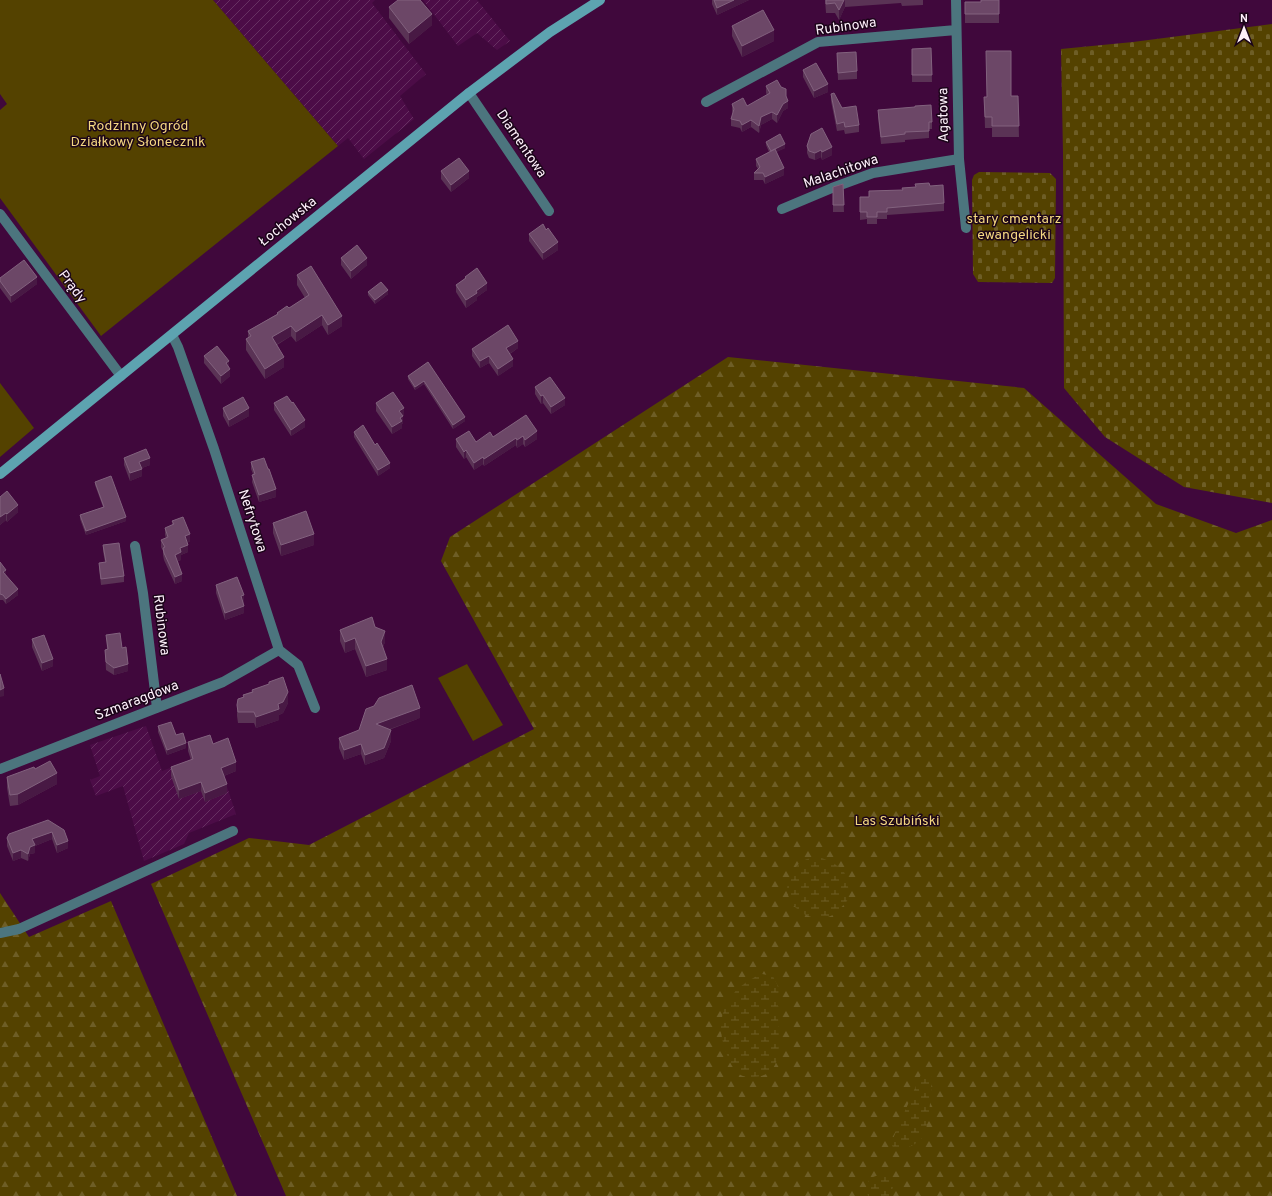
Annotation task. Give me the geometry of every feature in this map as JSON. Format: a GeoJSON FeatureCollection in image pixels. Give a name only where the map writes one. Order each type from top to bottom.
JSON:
{"type":"FeatureCollection","features":[{"type":"Feature","properties":{"kind":"main road","name":"Łochowska"},"geometry":{"type":"LineString","coordinates":[[0,474],[469,93],[550,32],[600,0]]}},
{"type":"Feature","properties":{"kind":"street","name":"Agatowa"},"geometry":{"type":"LineString","coordinates":[[956,0],[959,159],[966,228]]}},
{"type":"Feature","properties":{"kind":"street","name":"Rubinowa"},"geometry":{"type":"LineString","coordinates":[[706,102],[818,42],[956,30]]}},
{"type":"Feature","properties":{"kind":"street","name":"Diamentowa"},"geometry":{"type":"LineString","coordinates":[[469,93],[549,211]]}},
{"type":"Feature","properties":{"kind":"street","name":"Malachitowa"},"geometry":{"type":"LineString","coordinates":[[782,209],[873,173],[959,159]]}},
{"type":"Feature","properties":{"kind":"street","name":"Prądy"},"geometry":{"type":"LineString","coordinates":[[0,214],[121,376]]}},
{"type":"Feature","properties":{"kind":"street","name":"Nefrytowa"},"geometry":{"type":"LineString","coordinates":[[172,335],[214,449],[279,650]]}},
{"type":"Feature","properties":{"kind":"street","name":"Rubinowa"},"geometry":{"type":"LineString","coordinates":[[135,546],[143,593],[157,708]]}},
{"type":"Feature","properties":{"kind":"street","name":"Szmaragdowa"},"geometry":{"type":"LineString","coordinates":[[0,769],[223,682],[279,650]]}},
{"type":"Feature","properties":{"kind":"street"},"geometry":{"type":"LineString","coordinates":[[279,650],[298,665],[315,708]]}},
{"type":"Feature","properties":{"kind":"street"},"geometry":{"type":"LineString","coordinates":[[0,933],[19,929],[233,830]]}},
{"type":"Feature","properties":{"kind":"shaded area"},"geometry":{"type":"Polygon","coordinates":[[[213,0],[375,0],[372,3],[426,74],[400,96],[414,119],[364,159],[348,138],[338,146],[213,0]]]}},
{"type":"Feature","properties":{"kind":"shaded area"},"geometry":{"type":"Polygon","coordinates":[[[423,0],[477,0],[510,41],[497,50],[477,33],[458,46],[423,0]]]}},
{"type":"Feature","properties":{"kind":"shaded area"},"geometry":{"type":"Polygon","coordinates":[[[146,726],[162,771],[215,751],[236,814],[189,833],[184,844],[144,861],[123,786],[96,796],[90,780],[100,776],[90,745],[146,726]]]}},
{"type":"Feature","properties":{"kind":"green space","name":"Rodzinny Ogród Działkowy Słonecznik"},"geometry":{"type":"Polygon","coordinates":[[[0,0],[213,0],[338,146],[101,336],[0,198],[0,110],[7,104],[0,94],[0,0]]]}},
{"type":"Feature","properties":{"kind":"green space"},"geometry":{"type":"Polygon","coordinates":[[[1272,24],[1272,503],[1184,487],[1105,437],[1064,388],[1061,49],[1133,42],[1272,24]]]}},
{"type":"Feature","properties":{"kind":"green space","name":"stary cmentarz ewangelicki"},"geometry":{"type":"Polygon","coordinates":[[[979,172],[1050,173],[1056,179],[1055,278],[1052,283],[978,282],[973,274],[972,180],[974,175],[979,172]]]}},
{"type":"Feature","properties":{"kind":"green space","name":"Las Szubiński"},"geometry":{"type":"Polygon","coordinates":[[[728,357],[1024,388],[1156,504],[1236,533],[1272,520],[1272,1196],[286,1196],[151,884],[249,838],[309,845],[534,729],[441,561],[450,537],[728,357]]]}},
{"type":"Feature","properties":{"kind":"green space"},"geometry":{"type":"Polygon","coordinates":[[[0,383],[34,428],[0,457],[0,383]]]}},
{"type":"Feature","properties":{"kind":"green space"},"geometry":{"type":"Polygon","coordinates":[[[467,664],[503,725],[473,741],[438,678],[467,664]]]}},
{"type":"Feature","properties":{"kind":"green space"},"geometry":{"type":"Polygon","coordinates":[[[812,858],[822,858],[836,865],[845,873],[848,886],[848,898],[839,910],[830,916],[819,918],[809,916],[799,911],[792,903],[788,893],[788,882],[794,869],[801,862],[812,858]]]}},
{"type":"Feature","properties":{"kind":"green space"},"geometry":{"type":"Polygon","coordinates":[[[0,893],[29,937],[111,901],[237,1196],[0,1196],[0,893]]]}},
{"type":"Feature","properties":{"kind":"green space"},"geometry":{"type":"Polygon","coordinates":[[[762,974],[773,976],[778,987],[778,1053],[775,1064],[768,1073],[762,1076],[748,1077],[738,1073],[733,1068],[725,1049],[721,1025],[727,1004],[733,995],[750,980],[762,974]]]}},
{"type":"Feature","properties":{"kind":"green space"},"geometry":{"type":"Polygon","coordinates":[[[928,1070],[931,1076],[931,1088],[926,1131],[921,1139],[915,1144],[903,1149],[894,1150],[891,1143],[922,1072],[928,1070]]]}},
{"type":"Feature","properties":{"kind":"green space"},"geometry":{"type":"Polygon","coordinates":[[[882,1174],[888,1175],[894,1184],[890,1196],[868,1196],[866,1188],[870,1178],[882,1174]]]}},
{"type":"Feature","properties":{"kind":"building"},"geometry":{"type":"Polygon","coordinates":[[[398,0],[420,0],[432,14],[409,33],[389,7],[398,0]]]}},
{"type":"Feature","properties":{"kind":"building"},"geometry":{"type":"Polygon","coordinates":[[[714,0],[734,0],[717,8],[714,0]]]}},
{"type":"Feature","properties":{"kind":"building"},"geometry":{"type":"Polygon","coordinates":[[[826,0],[844,0],[839,10],[835,3],[826,4],[826,0]]]}},
{"type":"Feature","properties":{"kind":"building"},"geometry":{"type":"Polygon","coordinates":[[[981,0],[999,0],[999,14],[965,14],[965,2],[981,2],[981,0]]]}},
{"type":"Feature","properties":{"kind":"building"},"geometry":{"type":"Polygon","coordinates":[[[763,10],[774,30],[742,46],[732,26],[763,10]]]}},
{"type":"Feature","properties":{"kind":"building"},"geometry":{"type":"Polygon","coordinates":[[[931,48],[932,75],[912,75],[912,49],[931,48]]]}},
{"type":"Feature","properties":{"kind":"building"},"geometry":{"type":"Polygon","coordinates":[[[986,51],[1011,51],[1011,96],[1018,96],[1019,126],[992,126],[992,117],[985,117],[984,97],[987,97],[986,51]]]}},
{"type":"Feature","properties":{"kind":"building"},"geometry":{"type":"Polygon","coordinates":[[[856,52],[857,71],[838,73],[837,53],[856,52]]]}},
{"type":"Feature","properties":{"kind":"building"},"geometry":{"type":"Polygon","coordinates":[[[816,63],[828,84],[814,91],[803,70],[816,63]]]}},
{"type":"Feature","properties":{"kind":"building"},"geometry":{"type":"Polygon","coordinates":[[[777,80],[781,87],[786,89],[788,101],[783,104],[777,115],[772,112],[761,117],[759,126],[751,120],[742,125],[740,121],[731,119],[734,109],[732,104],[743,98],[747,106],[770,93],[766,86],[777,80]]]}},
{"type":"Feature","properties":{"kind":"building"},"geometry":{"type":"Polygon","coordinates":[[[834,93],[842,108],[856,106],[859,125],[845,127],[844,122],[837,124],[831,94],[834,93]]]}},
{"type":"Feature","properties":{"kind":"building"},"geometry":{"type":"Polygon","coordinates":[[[931,105],[932,122],[929,122],[929,131],[905,132],[905,134],[881,137],[878,110],[931,105]]]}},
{"type":"Feature","properties":{"kind":"building"},"geometry":{"type":"Polygon","coordinates":[[[822,128],[832,147],[822,152],[821,150],[815,153],[809,151],[807,146],[811,134],[822,128]]]}},
{"type":"Feature","properties":{"kind":"building"},"geometry":{"type":"Polygon","coordinates":[[[780,134],[785,144],[771,151],[766,142],[780,134]]]}},
{"type":"Feature","properties":{"kind":"building"},"geometry":{"type":"Polygon","coordinates":[[[775,149],[784,168],[765,177],[763,173],[754,173],[760,167],[756,159],[775,149]]]}},
{"type":"Feature","properties":{"kind":"building"},"geometry":{"type":"Polygon","coordinates":[[[459,158],[469,171],[451,185],[441,171],[459,158]]]}},
{"type":"Feature","properties":{"kind":"building"},"geometry":{"type":"Polygon","coordinates":[[[929,183],[930,186],[943,185],[944,203],[887,208],[887,212],[877,212],[877,217],[867,217],[867,212],[860,212],[860,197],[869,197],[869,191],[903,190],[902,188],[916,187],[915,184],[929,183]]]}},
{"type":"Feature","properties":{"kind":"building"},"geometry":{"type":"Polygon","coordinates":[[[843,184],[844,205],[833,205],[833,187],[843,184]]]}},
{"type":"Feature","properties":{"kind":"building"},"geometry":{"type":"Polygon","coordinates":[[[543,224],[546,230],[548,228],[558,242],[543,253],[529,234],[543,224]]]}},
{"type":"Feature","properties":{"kind":"building"},"geometry":{"type":"Polygon","coordinates":[[[357,245],[367,258],[351,271],[341,258],[357,245]]]}},
{"type":"Feature","properties":{"kind":"building"},"geometry":{"type":"Polygon","coordinates":[[[24,260],[37,277],[11,296],[0,281],[0,278],[24,260]]]}},
{"type":"Feature","properties":{"kind":"building"},"geometry":{"type":"Polygon","coordinates":[[[311,266],[342,316],[328,325],[322,315],[296,332],[291,326],[272,337],[284,357],[265,369],[246,339],[251,336],[248,331],[278,314],[277,313],[287,306],[289,308],[309,295],[297,275],[311,266]]]}},
{"type":"Feature","properties":{"kind":"building"},"geometry":{"type":"Polygon","coordinates":[[[477,268],[487,283],[476,291],[477,293],[466,300],[456,285],[477,268]]]}},
{"type":"Feature","properties":{"kind":"building"},"geometry":{"type":"Polygon","coordinates":[[[381,282],[388,290],[375,300],[368,292],[381,282]]]}},
{"type":"Feature","properties":{"kind":"building"},"geometry":{"type":"Polygon","coordinates":[[[508,325],[518,341],[506,348],[513,359],[498,369],[489,356],[480,361],[472,349],[508,325]]]}},
{"type":"Feature","properties":{"kind":"building"},"geometry":{"type":"Polygon","coordinates":[[[217,346],[229,361],[226,363],[230,369],[221,376],[204,356],[217,346]]]}},
{"type":"Feature","properties":{"kind":"building"},"geometry":{"type":"Polygon","coordinates":[[[428,362],[465,417],[453,425],[424,381],[415,387],[408,376],[428,362]]]}},
{"type":"Feature","properties":{"kind":"building"},"geometry":{"type":"Polygon","coordinates":[[[550,377],[565,398],[551,407],[543,395],[541,396],[535,387],[550,377]]]}},
{"type":"Feature","properties":{"kind":"building"},"geometry":{"type":"Polygon","coordinates":[[[393,392],[404,408],[399,411],[403,416],[400,418],[402,421],[392,427],[376,403],[393,392]]]}},
{"type":"Feature","properties":{"kind":"building"},"geometry":{"type":"Polygon","coordinates":[[[287,396],[305,420],[291,430],[274,403],[287,396]]]}},
{"type":"Feature","properties":{"kind":"building"},"geometry":{"type":"Polygon","coordinates":[[[243,397],[249,408],[229,420],[223,408],[243,397]]]}},
{"type":"Feature","properties":{"kind":"building"},"geometry":{"type":"Polygon","coordinates":[[[526,415],[537,431],[525,440],[523,436],[517,440],[516,438],[484,459],[483,457],[474,463],[466,450],[464,452],[456,439],[469,431],[476,442],[490,432],[493,437],[526,415]]]}},
{"type":"Feature","properties":{"kind":"building"},"geometry":{"type":"Polygon","coordinates":[[[363,425],[375,445],[377,443],[390,463],[378,470],[354,432],[363,425]]]}},
{"type":"Feature","properties":{"kind":"building"},"geometry":{"type":"Polygon","coordinates":[[[146,449],[150,458],[139,462],[142,469],[130,473],[124,458],[146,449]]]}},
{"type":"Feature","properties":{"kind":"building"},"geometry":{"type":"Polygon","coordinates":[[[264,458],[276,489],[259,495],[252,475],[255,474],[251,462],[264,458]]]}},
{"type":"Feature","properties":{"kind":"building"},"geometry":{"type":"Polygon","coordinates":[[[111,476],[126,517],[86,531],[80,515],[104,507],[95,482],[111,476]]]}},
{"type":"Feature","properties":{"kind":"building"},"geometry":{"type":"Polygon","coordinates":[[[7,491],[18,505],[7,514],[6,513],[0,517],[0,497],[7,491]]]}},
{"type":"Feature","properties":{"kind":"building"},"geometry":{"type":"Polygon","coordinates":[[[306,511],[314,534],[281,545],[273,523],[306,511]]]}},
{"type":"Feature","properties":{"kind":"building"},"geometry":{"type":"Polygon","coordinates":[[[183,517],[190,534],[185,536],[188,545],[180,548],[181,552],[175,555],[182,574],[175,577],[164,553],[163,548],[165,547],[161,540],[168,537],[165,528],[174,524],[172,521],[183,517]]]}},
{"type":"Feature","properties":{"kind":"building"},"geometry":{"type":"Polygon","coordinates":[[[119,543],[124,576],[101,579],[99,563],[106,562],[103,545],[119,543]]]}},
{"type":"Feature","properties":{"kind":"building"},"geometry":{"type":"Polygon","coordinates":[[[0,562],[6,570],[3,572],[18,589],[6,599],[0,594],[0,562]]]}},
{"type":"Feature","properties":{"kind":"building"},"geometry":{"type":"Polygon","coordinates":[[[237,577],[244,595],[241,596],[244,606],[225,613],[216,585],[237,577]]]}},
{"type":"Feature","properties":{"kind":"building"},"geometry":{"type":"Polygon","coordinates":[[[372,617],[375,627],[385,631],[381,642],[387,659],[366,666],[355,638],[345,642],[340,630],[372,617]]]}},
{"type":"Feature","properties":{"kind":"building"},"geometry":{"type":"Polygon","coordinates":[[[120,633],[122,648],[126,647],[128,664],[114,668],[106,662],[105,650],[108,649],[106,635],[120,633]]]}},
{"type":"Feature","properties":{"kind":"building"},"geometry":{"type":"Polygon","coordinates":[[[44,635],[53,659],[42,663],[32,639],[44,635]]]}},
{"type":"Feature","properties":{"kind":"building"},"geometry":{"type":"Polygon","coordinates":[[[0,674],[4,688],[0,690],[0,674]]]}},
{"type":"Feature","properties":{"kind":"building"},"geometry":{"type":"Polygon","coordinates":[[[283,677],[288,692],[283,702],[278,704],[279,709],[256,717],[254,712],[238,712],[238,699],[244,697],[243,695],[253,692],[252,690],[283,677]]]}},
{"type":"Feature","properties":{"kind":"building"},"geometry":{"type":"Polygon","coordinates":[[[412,685],[420,708],[376,724],[391,730],[384,748],[365,755],[361,744],[344,750],[339,738],[359,730],[366,709],[374,706],[379,698],[412,685]]]}},
{"type":"Feature","properties":{"kind":"building"},"geometry":{"type":"Polygon","coordinates":[[[171,722],[176,735],[183,733],[186,743],[167,750],[158,726],[171,722]]]}},
{"type":"Feature","properties":{"kind":"building"},"geometry":{"type":"Polygon","coordinates":[[[210,735],[213,744],[228,738],[236,762],[221,768],[227,784],[205,793],[201,782],[179,790],[171,767],[193,759],[188,742],[210,735]]]}},
{"type":"Feature","properties":{"kind":"building"},"geometry":{"type":"Polygon","coordinates":[[[50,761],[57,773],[18,794],[10,795],[7,777],[34,767],[35,769],[50,761]]]}},
{"type":"Feature","properties":{"kind":"building"},"geometry":{"type":"Polygon","coordinates":[[[48,820],[64,830],[68,841],[57,845],[52,832],[32,839],[35,845],[30,847],[28,854],[21,850],[13,853],[7,838],[9,834],[48,820]]]}}]}
